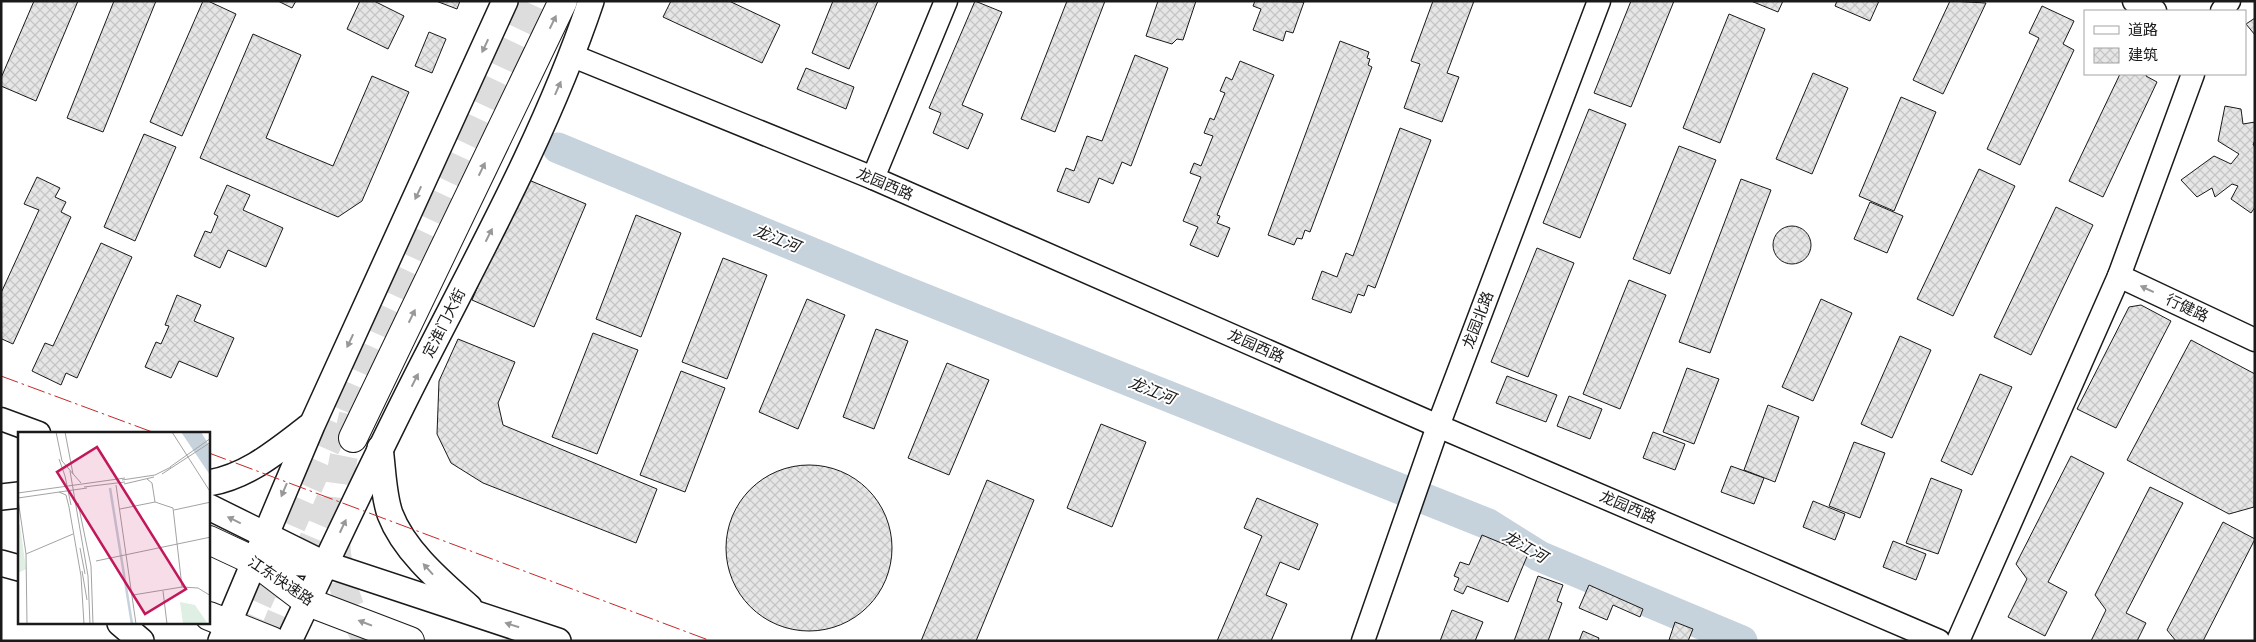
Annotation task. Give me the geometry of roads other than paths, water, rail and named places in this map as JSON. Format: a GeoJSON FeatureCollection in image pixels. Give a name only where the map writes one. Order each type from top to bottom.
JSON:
{"type":"FeatureCollection","features":[{"type":"Feature","properties":{"kind":"highway"},"geometry":{"type":"LineString","coordinates":[[353,438],[563,1]]}},
{"type":"Feature","properties":{"kind":"highway","name":"江东快速路"},"geometry":{"type":"LineString","coordinates":[[210,540],[254,561],[308,602],[410,641]]}},
{"type":"Feature","properties":{"kind":"highway"},"geometry":{"type":"LineString","coordinates":[[219,627],[272,641]]}},
{"type":"Feature","properties":{"kind":"main road"},"geometry":{"type":"LineString","coordinates":[[219,627],[254,561],[312,425],[505,1]]}},
{"type":"Feature","properties":{"kind":"main road","name":"定淮门大街"},"geometry":{"type":"LineString","coordinates":[[289,641],[380,448],[518,179],[573,56],[591,1]]}},
{"type":"Feature","properties":{"kind":"main road"},"geometry":{"type":"LineString","coordinates":[[873,178],[946,1]]}},
{"type":"Feature","properties":{"kind":"main road","name":"龙园北路"},"geometry":{"type":"LineString","coordinates":[[1363,641],[1438,426],[1599,1]]}},
{"type":"Feature","properties":{"kind":"main road"},"geometry":{"type":"LineString","coordinates":[[2134,1],[2153,10]]}},
{"type":"Feature","properties":{"kind":"main road","name":"龙园西路"},"geometry":{"type":"LineString","coordinates":[[573,56],[873,178],[1438,426],[1939,641]]}},
{"type":"Feature","properties":{"kind":"main road"},"geometry":{"type":"LineString","coordinates":[[1958,641],[2119,276],[2193,75]]}},
{"type":"Feature","properties":{"kind":"main road","name":"行健路"},"geometry":{"type":"LineString","coordinates":[[2119,276],[2255,340]]}},
{"type":"Feature","properties":{"kind":"main road"},"geometry":{"type":"LineString","coordinates":[[1,419],[36,432]]}},
{"type":"Feature","properties":{"kind":"main road"},"geometry":{"type":"LineString","coordinates":[[210,483],[222,481],[260,465],[312,425]]}},
{"type":"Feature","properties":{"kind":"main road"},"geometry":{"type":"LineString","coordinates":[[380,448],[390,513],[409,547],[430,572],[477,614]]}},
{"type":"Feature","properties":{"kind":"main road"},"geometry":{"type":"LineString","coordinates":[[1,497],[18,496]]}},
{"type":"Feature","properties":{"kind":"main road"},"geometry":{"type":"LineString","coordinates":[[210,508],[325,564],[558,641]]}},
{"type":"Feature","properties":{"kind":"main road"},"geometry":{"type":"LineString","coordinates":[[254,561],[325,564]]}},
{"type":"Feature","properties":{"kind":"main road"},"geometry":{"type":"LineString","coordinates":[[1,563],[18,568]]}},
{"type":"Feature","properties":{"kind":"main road"},"geometry":{"type":"LineString","coordinates":[[121,624],[141,641]]}},
{"type":"Feature","properties":{"kind":"waterway","name":"龙江河"},"geometry":{"type":"LineString","coordinates":[[558,148],[897,288],[1488,524],[1539,556],[1742,641]]}},
{"type":"Feature","properties":{"kind":"tunnel"},"geometry":{"type":"LineString","coordinates":[[241,641],[381,322],[531,1]]}},
{"type":"Feature","properties":{"kind":"tunnel"},"geometry":{"type":"LineString","coordinates":[[353,415],[341,473],[336,530],[343,586],[353,614],[368,641]]}},
{"type":"Feature","properties":{"kind":"tunnel"},"geometry":{"type":"LineString","coordinates":[[270,641],[330,500]]}}]}
